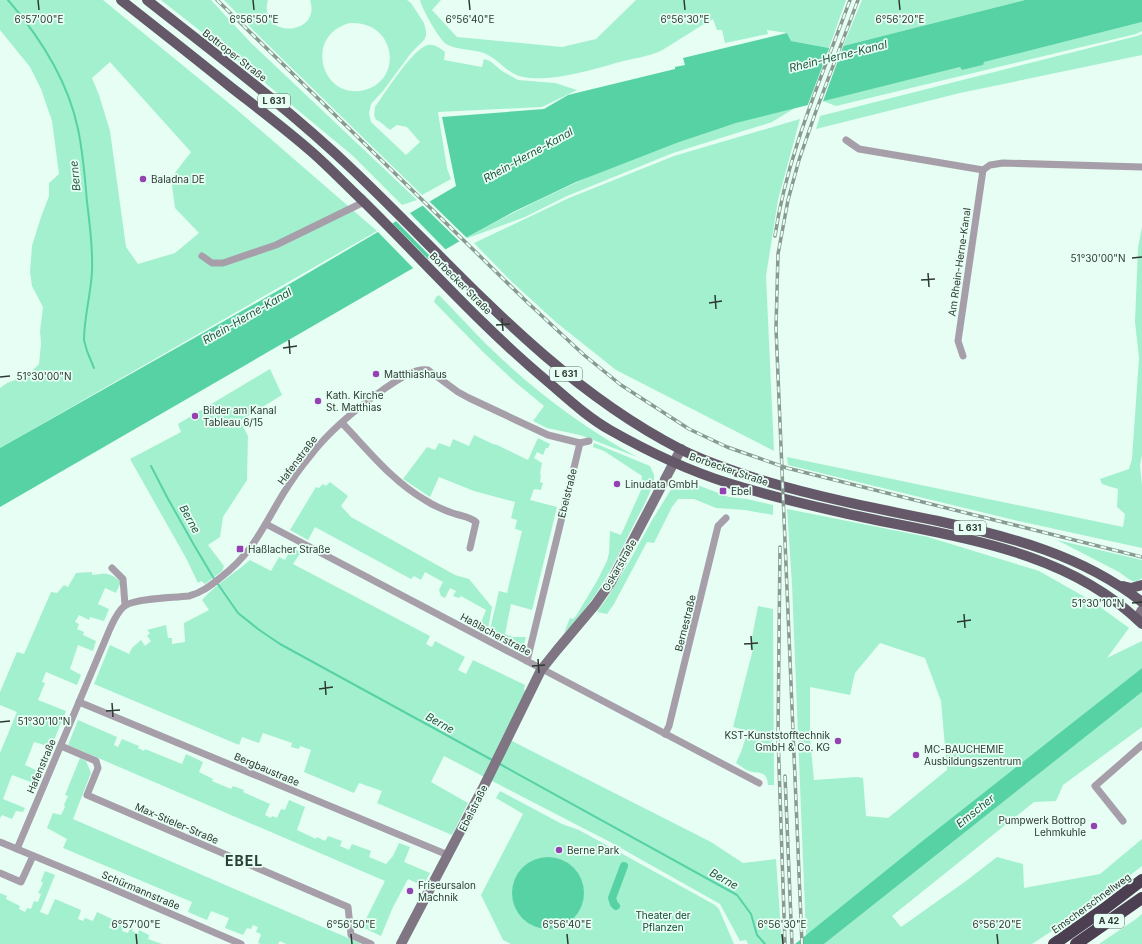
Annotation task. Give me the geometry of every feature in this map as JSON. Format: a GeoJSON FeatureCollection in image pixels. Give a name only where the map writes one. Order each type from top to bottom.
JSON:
{"type":"FeatureCollection","features":[{"type":"Feature","properties":{"kind":"highway","name":"Emscherschnellweg"},"geometry":{"type":"LineString","coordinates":[[1054,944],[1092,918],[1142,880]]}},
{"type":"Feature","properties":{"kind":"highway","name":"A 42"},"geometry":{"type":"LineString","coordinates":[[1076,944],[1142,898]]}},
{"type":"Feature","properties":{"kind":"main road","name":"L 631"},"geometry":{"type":"LineString","coordinates":[[121,0],[313,153],[364,202]]}},
{"type":"Feature","properties":{"kind":"main road","name":"Bottroper Straße"},"geometry":{"type":"LineString","coordinates":[[146,0],[318,137],[395,211]]}},
{"type":"Feature","properties":{"kind":"main road","name":"Borbecker Straße"},"geometry":{"type":"LineString","coordinates":[[364,202],[447,287],[532,369],[583,411],[607,428],[675,463],[727,482],[787,500],[981,542],[1036,559],[1085,581],[1141,618]]}},
{"type":"Feature","properties":{"kind":"main road","name":"Borbecker Straße"},"geometry":{"type":"LineString","coordinates":[[395,211],[461,279],[536,348],[575,381],[613,410],[681,449],[723,468],[775,484],[846,502],[1006,537],[1056,553],[1076,561],[1116,583],[1142,602]]}},
{"type":"Feature","properties":{"kind":"main road"},"geometry":{"type":"LineString","coordinates":[[1116,583],[1131,588],[1142,586]]}},
{"type":"Feature","properties":{"kind":"street"},"geometry":{"type":"LineString","coordinates":[[846,140],[859,149],[983,170],[990,165],[1003,163],[1142,167]]}},
{"type":"Feature","properties":{"kind":"street","name":"Am Rhein-Herne-Kanal"},"geometry":{"type":"LineString","coordinates":[[963,356],[958,341],[983,170]]}},
{"type":"Feature","properties":{"kind":"street"},"geometry":{"type":"LineString","coordinates":[[202,256],[212,263],[223,263],[276,245],[364,202]]}},
{"type":"Feature","properties":{"kind":"street","name":"Hafenstraße"},"geometry":{"type":"LineString","coordinates":[[17,849],[114,619],[125,605],[139,601],[188,596],[208,588],[224,576],[248,552],[284,494],[311,455],[342,423],[375,395],[412,373],[428,370],[468,398],[548,435],[580,443],[588,441]]}},
{"type":"Feature","properties":{"kind":"street"},"geometry":{"type":"LineString","coordinates":[[342,423],[392,475],[410,491],[443,510],[471,518],[476,522],[470,548]]}},
{"type":"Feature","properties":{"kind":"street","name":"Ebelstraße"},"geometry":{"type":"LineString","coordinates":[[527,661],[580,443]]}},
{"type":"Feature","properties":{"kind":"street","name":"Oskarstraße"},"geometry":{"type":"LineString","coordinates":[[541,670],[595,605],[611,582],[675,463],[681,449]]}},
{"type":"Feature","properties":{"kind":"street","name":"Bernestraße"},"geometry":{"type":"LineString","coordinates":[[665,734],[669,726],[718,526],[726,518]]}},
{"type":"Feature","properties":{"kind":"street","name":"Haßlacherstraße"},"geometry":{"type":"LineString","coordinates":[[266,524],[527,661],[541,670],[759,783]]}},
{"type":"Feature","properties":{"kind":"street"},"geometry":{"type":"LineString","coordinates":[[112,568],[124,579],[125,605]]}},
{"type":"Feature","properties":{"kind":"street","name":"Ebelstraße"},"geometry":{"type":"LineString","coordinates":[[401,944],[505,746],[541,670]]}},
{"type":"Feature","properties":{"kind":"street","name":"Bergbaustraße"},"geometry":{"type":"LineString","coordinates":[[79,702],[448,855]]}},
{"type":"Feature","properties":{"kind":"street"},"geometry":{"type":"LineString","coordinates":[[1123,821],[1095,786],[1142,745]]}},
{"type":"Feature","properties":{"kind":"street","name":"Max-Stieler-Straße"},"geometry":{"type":"LineString","coordinates":[[60,746],[96,761],[98,768],[86,795],[348,907],[351,935],[372,944]]}},
{"type":"Feature","properties":{"kind":"street","name":"Schürmannstraße"},"geometry":{"type":"LineString","coordinates":[[0,842],[241,944]]}},
{"type":"Feature","properties":{"kind":"street"},"geometry":{"type":"LineString","coordinates":[[0,873],[21,882],[33,856]]}},
{"type":"Feature","properties":{"kind":"green space"},"geometry":{"type":"Polygon","coordinates":[[[0,0],[103,0],[236,109],[377,231],[0,448],[0,388],[7,383],[28,375],[39,364],[41,343],[40,331],[43,307],[32,286],[30,272],[32,246],[49,196],[49,183],[59,174],[52,121],[41,89],[30,67],[0,30],[0,0]],[[110,62],[92,78],[110,131],[126,247],[138,264],[175,253],[199,233],[175,208],[171,178],[191,152],[110,62]]]}},
{"type":"Feature","properties":{"kind":"green space"},"geometry":{"type":"Polygon","coordinates":[[[161,0],[211,0],[251,43],[417,200],[402,205],[352,155],[246,67],[161,0]]]}},
{"type":"Feature","properties":{"kind":"green space"},"geometry":{"type":"Polygon","coordinates":[[[224,0],[268,0],[267,13],[272,22],[280,27],[289,28],[299,27],[307,21],[311,12],[310,0],[407,0],[411,3],[424,23],[426,36],[371,104],[369,113],[371,122],[406,155],[420,142],[407,127],[397,125],[390,130],[376,120],[374,115],[375,107],[407,62],[422,48],[428,45],[435,46],[445,52],[444,60],[482,67],[484,59],[490,61],[502,71],[518,80],[555,83],[577,90],[542,107],[438,112],[447,168],[451,179],[422,195],[224,0]],[[350,23],[335,30],[326,40],[322,52],[323,65],[329,77],[337,86],[350,91],[365,90],[377,84],[385,75],[389,64],[389,52],[385,41],[378,31],[366,25],[350,23]]]}},
{"type":"Feature","properties":{"kind":"green space"},"geometry":{"type":"Polygon","coordinates":[[[420,0],[441,0],[432,10],[457,37],[562,47],[596,39],[636,0],[846,0],[829,48],[791,41],[787,33],[767,30],[768,34],[725,43],[722,30],[717,30],[713,19],[664,49],[654,53],[557,77],[531,78],[514,74],[489,55],[484,53],[446,44],[431,24],[420,0]]]}},
{"type":"Feature","properties":{"kind":"green space"},"geometry":{"type":"Polygon","coordinates":[[[862,0],[1025,0],[843,46],[862,0]]]}},
{"type":"Feature","properties":{"kind":"green space"},"geometry":{"type":"Polygon","coordinates":[[[1142,22],[1142,31],[1136,34],[836,106],[823,101],[960,67],[962,70],[983,65],[983,62],[1142,22]]]}},
{"type":"Feature","properties":{"kind":"green space"},"geometry":{"type":"Polygon","coordinates":[[[1142,34],[1142,55],[960,93],[816,129],[820,116],[1142,34]]]}},
{"type":"Feature","properties":{"kind":"green space"},"geometry":{"type":"Polygon","coordinates":[[[795,108],[772,122],[673,153],[567,196],[525,217],[460,241],[527,206],[595,174],[665,146],[743,121],[795,108]]]}},
{"type":"Feature","properties":{"kind":"green space"},"geometry":{"type":"Polygon","coordinates":[[[800,119],[778,200],[766,276],[774,451],[616,370],[557,323],[512,282],[474,243],[569,198],[674,156],[800,119]]]}},
{"type":"Feature","properties":{"kind":"green space"},"geometry":{"type":"Polygon","coordinates":[[[1142,227],[1142,455],[1140,465],[1142,486],[1142,548],[1014,520],[788,465],[787,457],[1123,527],[1125,514],[1117,507],[1118,489],[1102,484],[1100,479],[1129,469],[1132,459],[1139,358],[1135,322],[1138,248],[1142,227]]]}},
{"type":"Feature","properties":{"kind":"green space"},"geometry":{"type":"Polygon","coordinates":[[[439,295],[486,344],[539,391],[577,420],[637,457],[580,435],[547,428],[533,421],[544,406],[515,382],[483,352],[434,302],[436,297],[439,295]]]}},
{"type":"Feature","properties":{"kind":"green space"},"geometry":{"type":"Polygon","coordinates":[[[270,369],[282,395],[240,421],[248,436],[247,480],[223,517],[220,537],[208,545],[224,566],[222,571],[205,584],[201,581],[198,583],[186,558],[130,459],[181,432],[178,424],[270,369]]]}},
{"type":"Feature","properties":{"kind":"green space"},"geometry":{"type":"Polygon","coordinates":[[[474,435],[528,460],[538,438],[550,444],[548,448],[546,448],[543,455],[537,452],[534,458],[542,463],[540,482],[543,483],[541,490],[534,489],[530,500],[557,507],[532,610],[511,604],[505,634],[513,637],[526,637],[522,650],[489,634],[499,591],[507,593],[522,531],[515,529],[517,520],[511,518],[515,502],[474,491],[439,477],[430,497],[403,479],[427,447],[435,450],[439,443],[450,447],[453,439],[469,446],[474,435]]]}},
{"type":"Feature","properties":{"kind":"green space"},"geometry":{"type":"Polygon","coordinates":[[[594,443],[650,466],[654,475],[654,481],[644,505],[602,584],[585,609],[564,633],[570,618],[573,619],[576,616],[607,561],[610,531],[621,535],[641,490],[642,476],[604,451],[593,447],[594,443]]]}},
{"type":"Feature","properties":{"kind":"green space"},"geometry":{"type":"Polygon","coordinates":[[[330,482],[348,496],[341,506],[351,517],[455,575],[469,579],[492,607],[488,629],[480,625],[486,610],[461,596],[459,598],[453,596],[456,591],[450,588],[445,598],[441,596],[439,590],[443,582],[425,572],[421,580],[414,576],[411,579],[315,527],[308,540],[290,530],[316,487],[319,488],[323,484],[326,486],[330,482]]]}},
{"type":"Feature","properties":{"kind":"green space"},"geometry":{"type":"Polygon","coordinates":[[[678,483],[692,483],[729,497],[747,499],[773,505],[773,515],[745,510],[716,508],[694,499],[678,499],[672,507],[654,543],[647,542],[614,604],[607,614],[597,612],[629,562],[670,491],[678,483]]]}},
{"type":"Feature","properties":{"kind":"green space"},"geometry":{"type":"Polygon","coordinates":[[[787,509],[928,537],[1039,571],[1092,601],[1129,628],[1107,658],[1142,641],[1142,668],[806,936],[792,584],[787,509]],[[880,643],[855,673],[850,695],[810,687],[810,738],[814,780],[857,777],[863,778],[866,816],[888,818],[947,770],[941,701],[925,658],[880,643]]]}},
{"type":"Feature","properties":{"kind":"green space"},"geometry":{"type":"Polygon","coordinates":[[[1057,540],[1142,560],[1142,578],[1136,582],[1130,580],[1119,572],[1057,540]]]}},
{"type":"Feature","properties":{"kind":"green space"},"geometry":{"type":"Polygon","coordinates":[[[292,547],[301,552],[293,564],[430,636],[426,644],[432,647],[435,641],[465,657],[458,670],[466,674],[473,660],[525,685],[524,689],[526,693],[504,737],[711,842],[743,863],[776,859],[782,944],[748,944],[746,940],[740,941],[720,904],[610,842],[444,756],[431,782],[468,803],[452,835],[377,803],[382,791],[359,783],[354,793],[304,772],[311,750],[300,746],[299,749],[291,747],[292,743],[263,733],[259,743],[242,737],[239,745],[94,684],[110,645],[129,654],[132,648],[141,640],[145,646],[151,641],[147,636],[150,633],[147,630],[166,625],[168,638],[172,638],[172,644],[185,642],[184,623],[209,610],[202,600],[213,589],[250,560],[271,571],[279,557],[285,560],[292,547]]]}},
{"type":"Feature","properties":{"kind":"green space"},"geometry":{"type":"Polygon","coordinates":[[[92,572],[92,575],[105,574],[114,576],[121,582],[116,593],[105,588],[98,604],[109,609],[104,621],[90,617],[89,620],[79,615],[75,622],[79,624],[77,629],[84,632],[83,635],[96,641],[93,651],[78,645],[70,669],[81,675],[77,685],[46,672],[42,682],[45,683],[38,700],[66,711],[51,747],[34,742],[25,765],[40,772],[36,784],[12,775],[3,799],[25,808],[23,812],[16,811],[12,819],[2,815],[0,818],[0,753],[17,712],[0,705],[0,692],[17,652],[24,654],[51,592],[57,593],[64,585],[68,587],[76,573],[92,572]]]}},
{"type":"Feature","properties":{"kind":"green space"},"geometry":{"type":"Polygon","coordinates":[[[758,606],[773,609],[774,785],[768,785],[764,774],[751,772],[736,763],[748,731],[733,727],[753,649],[750,648],[758,606]]]}},
{"type":"Feature","properties":{"kind":"green space"},"geometry":{"type":"Polygon","coordinates":[[[1142,692],[1142,727],[1063,785],[1056,801],[1034,802],[892,916],[901,927],[997,857],[1023,864],[1024,888],[1100,874],[1142,839],[1142,866],[1090,906],[1032,944],[824,944],[1142,692]]]}},
{"type":"Feature","properties":{"kind":"green space"},"geometry":{"type":"Polygon","coordinates":[[[78,720],[117,737],[114,745],[118,747],[122,739],[139,746],[138,748],[144,751],[145,749],[182,764],[186,754],[203,762],[199,772],[213,779],[212,781],[231,789],[233,786],[244,790],[243,792],[270,804],[265,815],[271,818],[272,816],[277,818],[281,809],[285,810],[289,800],[305,807],[297,830],[316,839],[317,837],[325,841],[328,836],[342,841],[340,846],[349,850],[352,844],[371,851],[369,857],[386,864],[393,856],[399,843],[410,847],[404,862],[430,873],[423,886],[408,879],[393,907],[381,936],[362,927],[385,881],[68,745],[78,720]]]}},
{"type":"Feature","properties":{"kind":"green space"},"geometry":{"type":"Polygon","coordinates":[[[80,758],[86,761],[91,773],[73,819],[362,944],[286,944],[280,941],[278,944],[261,944],[258,943],[261,934],[256,932],[258,927],[253,925],[251,929],[247,928],[243,935],[225,928],[229,918],[211,911],[207,920],[188,912],[192,902],[63,848],[67,839],[47,828],[53,813],[61,815],[65,807],[64,805],[68,796],[65,795],[80,758]]]}},
{"type":"Feature","properties":{"kind":"green space","name":"Berne Park"},"geometry":{"type":"Polygon","coordinates":[[[500,791],[562,824],[579,830],[715,905],[719,909],[734,944],[511,944],[503,940],[481,895],[523,814],[496,798],[500,791]]]}},
{"type":"Feature","properties":{"kind":"green space"},"geometry":{"type":"Polygon","coordinates":[[[45,871],[55,875],[40,912],[48,915],[55,899],[81,910],[78,919],[83,921],[85,918],[93,921],[97,912],[112,919],[109,928],[116,930],[119,921],[125,923],[122,931],[128,933],[131,926],[133,927],[132,931],[138,934],[139,930],[149,935],[148,939],[162,944],[0,944],[0,893],[7,896],[6,899],[20,906],[19,909],[25,912],[27,908],[31,909],[34,901],[38,902],[41,894],[38,893],[43,883],[41,881],[45,871]]]}},
{"type":"Feature","properties":{"kind":"green space"},"geometry":{"type":"Polygon","coordinates":[[[1142,914],[1142,944],[1099,944],[1136,919],[1142,914]]]}},
{"type":"Feature","properties":{"kind":"water","name":"Rhein-Herne-Kanal"},"geometry":{"type":"Polygon","coordinates":[[[1025,0],[1142,0],[1142,22],[984,62],[983,65],[962,70],[960,67],[736,123],[679,142],[576,182],[513,212],[460,241],[0,507],[0,448],[286,286],[456,186],[442,117],[544,109],[568,95],[675,69],[675,67],[685,65],[683,58],[787,33],[791,41],[829,48],[843,46],[1025,0]]]}},
{"type":"Feature","properties":{"kind":"water","name":"Emscher"},"geometry":{"type":"Polygon","coordinates":[[[1142,668],[1142,692],[824,944],[795,944],[920,843],[1142,668]]]}},
{"type":"Feature","properties":{"kind":"water"},"geometry":{"type":"Polygon","coordinates":[[[548,857],[562,860],[574,867],[581,879],[584,893],[581,907],[574,919],[562,926],[548,929],[534,926],[522,919],[515,907],[512,893],[515,879],[522,867],[534,860],[548,857]]]}},
{"type":"Feature","properties":{"kind":"pier"},"geometry":{"type":"Polygon","coordinates":[[[844,44],[822,104],[807,107],[830,46],[844,44]]]}},
{"type":"Feature","properties":{"kind":"pier"},"geometry":{"type":"Polygon","coordinates":[[[428,200],[468,239],[461,243],[421,204],[428,200]]]}},
{"type":"Feature","properties":{"kind":"pier"},"geometry":{"type":"Polygon","coordinates":[[[408,211],[447,251],[433,259],[395,220],[408,211]]]}},
{"type":"Feature","properties":{"kind":"pier"},"geometry":{"type":"Polygon","coordinates":[[[391,222],[430,261],[415,270],[376,230],[391,222]]]}},
{"type":"Feature","properties":{"kind":"waterway","name":"Berne"},"geometry":{"type":"LineString","coordinates":[[8,0],[42,44],[51,60],[67,94],[78,129],[84,165],[92,254],[92,271],[84,340],[94,368]]}},
{"type":"Feature","properties":{"kind":"waterway","name":"Berne"},"geometry":{"type":"LineString","coordinates":[[151,466],[194,545],[213,577],[238,613],[280,644],[492,760]]}},
{"type":"Feature","properties":{"kind":"waterway","name":"Berne"},"geometry":{"type":"LineString","coordinates":[[498,763],[737,895],[751,914],[757,935],[765,944]]}},
{"type":"Feature","properties":{"kind":"waterway"},"geometry":{"type":"LineString","coordinates":[[616,906],[612,898],[624,866]]}},
{"type":"Feature","properties":{"kind":"railway"},"geometry":{"type":"LineString","coordinates":[[217,0],[527,302],[584,355],[621,385],[689,429],[727,447],[787,468],[1142,557]]}},
{"type":"Feature","properties":{"kind":"railway"},"geometry":{"type":"LineString","coordinates":[[775,236],[788,175],[806,116],[850,0]]}},
{"type":"Feature","properties":{"kind":"railway"},"geometry":{"type":"LineString","coordinates":[[802,944],[776,328],[778,254],[788,200],[799,160],[858,0]]}},
{"type":"Feature","properties":{"kind":"railway"},"geometry":{"type":"LineString","coordinates":[[780,547],[778,736],[785,944]]}},
{"type":"Feature","properties":{"kind":"railway"},"geometry":{"type":"LineString","coordinates":[[785,776],[792,944]]}},
{"type":"Feature","properties":{"kind":"place","name":"Baladna DE"},"geometry":{"type":"Point","coordinates":[143,179]}},
{"type":"Feature","properties":{"kind":"place","name":"Matthiashaus"},"geometry":{"type":"Point","coordinates":[376,374]}},
{"type":"Feature","properties":{"kind":"place","name":"Kath. Kirche St. Matthias"},"geometry":{"type":"Point","coordinates":[318,401]}},
{"type":"Feature","properties":{"kind":"place","name":"Bilder am Kanal Tableau 6/15"},"geometry":{"type":"Point","coordinates":[195,416]}},
{"type":"Feature","properties":{"kind":"place","name":"Linudata GmbH"},"geometry":{"type":"Point","coordinates":[617,484]}},
{"type":"Feature","properties":{"kind":"place","name":"Ebel"},"geometry":{"type":"Point","coordinates":[723,491]}},
{"type":"Feature","properties":{"kind":"place","name":"Haßlacher Straße"},"geometry":{"type":"Point","coordinates":[240,549]}},
{"type":"Feature","properties":{"kind":"place","name":"KST-Kunststofftechnik GmbH & Co. KG"},"geometry":{"type":"Point","coordinates":[838,741]}},
{"type":"Feature","properties":{"kind":"place","name":"MC-BAUCHEMIE Ausbildungszentrum"},"geometry":{"type":"Point","coordinates":[916,755]}},
{"type":"Feature","properties":{"kind":"place","name":"Pumpwerk Bottrop Lehmkuhle"},"geometry":{"type":"Point","coordinates":[1094,826]}},
{"type":"Feature","properties":{"kind":"place","name":"Berne Park"},"geometry":{"type":"Point","coordinates":[559,850]}},
{"type":"Feature","properties":{"kind":"place","name":"Friseursalon Machnik"},"geometry":{"type":"Point","coordinates":[410,891]}},
{"type":"Feature","properties":{"kind":"district","name":"EBEL"},"geometry":{"type":"Point","coordinates":[244,861]}},
{"type":"Feature","properties":{"kind":"park label","name":"Theater der Pflanzen"},"geometry":{"type":"Point","coordinates":[663,920]}}]}
